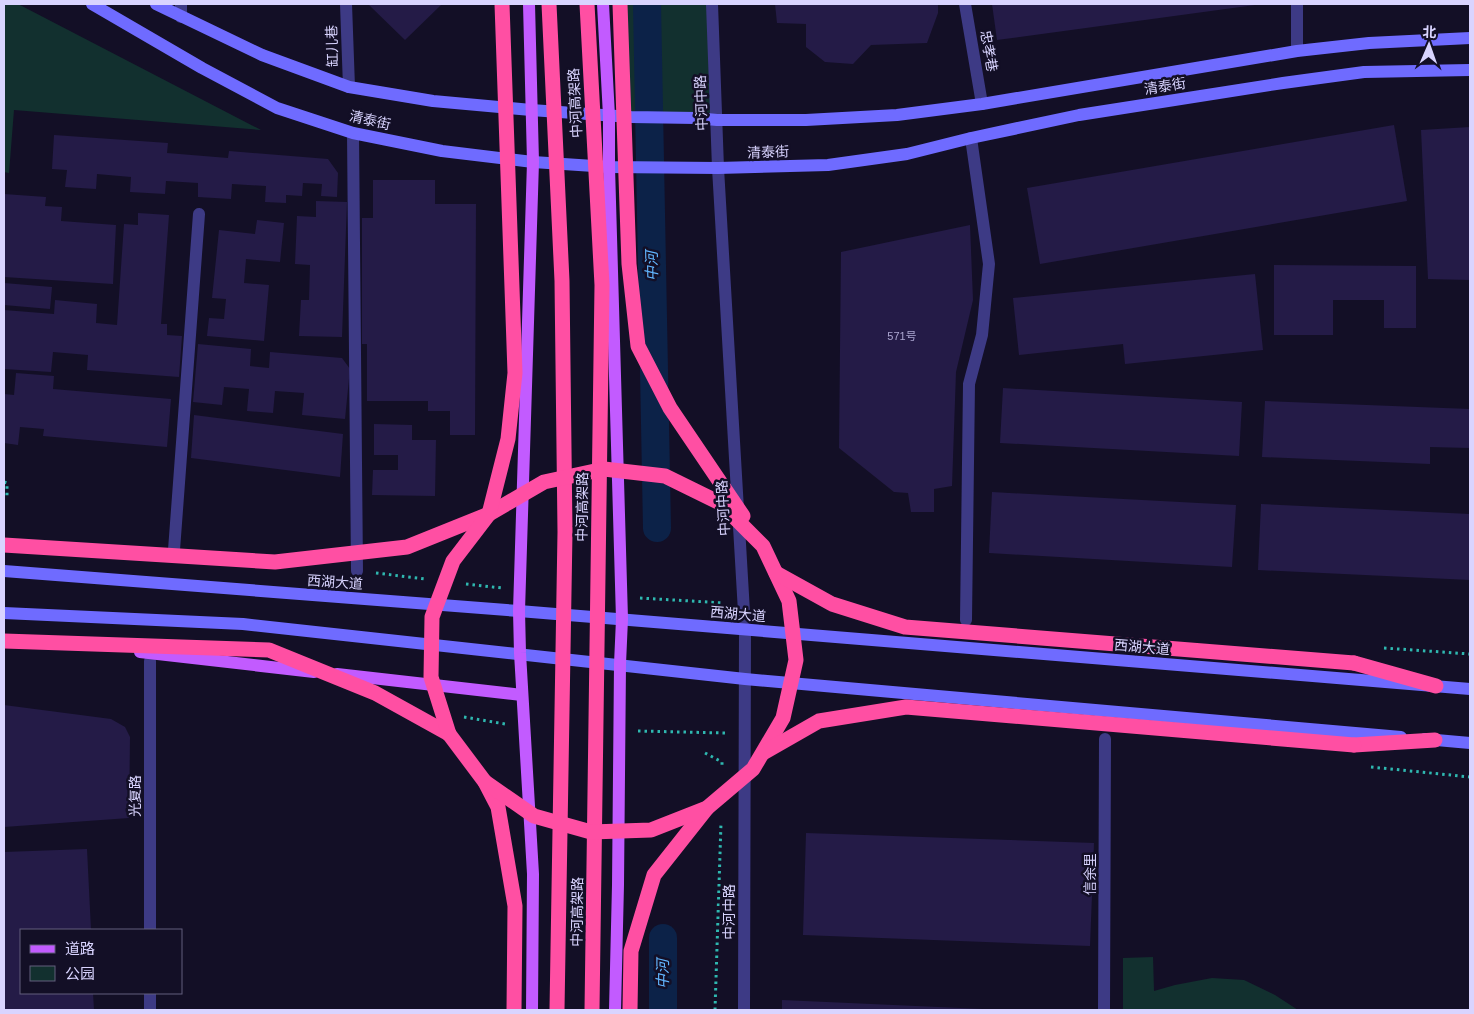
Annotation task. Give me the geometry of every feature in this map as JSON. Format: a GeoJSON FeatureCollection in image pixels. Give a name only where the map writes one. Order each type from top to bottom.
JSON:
{"type":"FeatureCollection","features":[{"type":"Feature","properties":{"kind":"highway"},"geometry":{"type":"LineString","coordinates":[[502,4],[515,373],[508,439],[489,514],[453,561],[432,617],[431,677],[449,734],[485,782],[498,806],[515,906],[514,1010]]}},
{"type":"Feature","properties":{"kind":"highway","name":"中河高架路"},"geometry":{"type":"LineString","coordinates":[[549,4],[562,281],[564,512],[557,1010]]}},
{"type":"Feature","properties":{"kind":"highway","name":"中河高架路"},"geometry":{"type":"LineString","coordinates":[[587,4],[602,285],[592,1010]]}},
{"type":"Feature","properties":{"kind":"highway"},"geometry":{"type":"LineString","coordinates":[[620,4],[629,264],[638,346],[670,408],[763,546],[789,600],[796,660],[784,718],[762,754],[752,769],[707,808],[654,875],[631,951],[630,1010]]}},
{"type":"Feature","properties":{"kind":"highway"},"geometry":{"type":"LineString","coordinates":[[4,545],[275,562],[407,547],[489,514],[544,482],[604,469],[665,476],[720,503],[763,546]]}},
{"type":"Feature","properties":{"kind":"highway"},"geometry":{"type":"LineString","coordinates":[[776,573],[832,604],[906,627],[1354,662],[1436,686]]}},
{"type":"Feature","properties":{"kind":"highway"},"geometry":{"type":"LineString","coordinates":[[4,641],[269,650],[375,693],[449,734]]}},
{"type":"Feature","properties":{"kind":"highway"},"geometry":{"type":"LineString","coordinates":[[762,754],[819,720],[906,707],[1354,745],[1434,740]]}},
{"type":"Feature","properties":{"kind":"highway"},"geometry":{"type":"LineString","coordinates":[[485,782],[534,816],[592,832],[651,830],[707,808]]}},
{"type":"Feature","properties":{"kind":"main road","name":"清泰街"},"geometry":{"type":"LineString","coordinates":[[92,4],[202,68],[277,108],[353,133],[442,151],[533,162],[609,167],[718,168],[828,165],[907,154],[1079,115],[1283,83],[1364,72],[1470,70]]}},
{"type":"Feature","properties":{"kind":"main road","name":"清泰街"},"geometry":{"type":"LineString","coordinates":[[156,4],[181,10],[262,55],[348,87],[433,101],[531,110],[608,116],[717,120],[806,120],[897,114],[982,104],[1297,51],[1369,43],[1470,38]]}},
{"type":"Feature","properties":{"kind":"main road"},"geometry":{"type":"LineString","coordinates":[[529,4],[533,162],[519,611],[533,874],[532,1010]]}},
{"type":"Feature","properties":{"kind":"main road"},"geometry":{"type":"LineString","coordinates":[[603,4],[608,116],[622,619],[615,1010]]}},
{"type":"Feature","properties":{"kind":"main road","name":"西湖大道"},"geometry":{"type":"LineString","coordinates":[[4,572],[622,619],[1470,689]]}},
{"type":"Feature","properties":{"kind":"main road"},"geometry":{"type":"LineString","coordinates":[[4,614],[243,624],[745,679],[1470,743]]}},
{"type":"Feature","properties":{"kind":"main road"},"geometry":{"type":"LineString","coordinates":[[4,636],[522,695]]}},
{"type":"Feature","properties":{"kind":"street","name":"缸儿巷"},"geometry":{"type":"LineString","coordinates":[[346,4],[348,87]]}},
{"type":"Feature","properties":{"kind":"street","name":"中河中路"},"geometry":{"type":"LineString","coordinates":[[712,4],[718,168],[745,630],[744,1010]]}},
{"type":"Feature","properties":{"kind":"street","name":"忠孝巷"},"geometry":{"type":"LineString","coordinates":[[965,4],[982,104]]}},
{"type":"Feature","properties":{"kind":"street"},"geometry":{"type":"LineString","coordinates":[[1297,4],[1297,51]]}},
{"type":"Feature","properties":{"kind":"street"},"geometry":{"type":"LineString","coordinates":[[353,133],[357,571]]}},
{"type":"Feature","properties":{"kind":"street"},"geometry":{"type":"LineString","coordinates":[[966,620],[969,384],[982,335],[989,264],[971,138]]}},
{"type":"Feature","properties":{"kind":"street"},"geometry":{"type":"LineString","coordinates":[[174,550],[199,214]]}},
{"type":"Feature","properties":{"kind":"street","name":"光复路"},"geometry":{"type":"LineString","coordinates":[[150,662],[150,929]]}},
{"type":"Feature","properties":{"kind":"street","name":"信余里"},"geometry":{"type":"LineString","coordinates":[[1104,1010],[1105,739]]}},
{"type":"Feature","properties":{"kind":"street"},"geometry":{"type":"LineString","coordinates":[[150,994],[150,1010]]}},
{"type":"Feature","properties":{"kind":"path"},"geometry":{"type":"LineString","coordinates":[[6,482],[6,496]]}},
{"type":"Feature","properties":{"kind":"path"},"geometry":{"type":"LineString","coordinates":[[705,753],[722,762],[722,772]]}},
{"type":"Feature","properties":{"kind":"path"},"geometry":{"type":"LineString","coordinates":[[715,1010],[722,819]]}},
{"type":"Feature","properties":{"kind":"green space"},"geometry":{"type":"Polygon","coordinates":[[[4,4],[18,4],[261,130],[14,110],[9,173],[4,172],[4,4]]]}},
{"type":"Feature","properties":{"kind":"green space"},"geometry":{"type":"Polygon","coordinates":[[[625,4],[713,4],[717,120],[624,112],[625,4]]]}},
{"type":"Feature","properties":{"kind":"green space"},"geometry":{"type":"Polygon","coordinates":[[[1153,957],[1154,991],[1212,978],[1244,980],[1275,995],[1298,1010],[1123,1010],[1123,958],[1153,957]]]}},
{"type":"Feature","properties":{"kind":"building"},"geometry":{"type":"Polygon","coordinates":[[[368,4],[442,4],[405,40],[368,4]]]}},
{"type":"Feature","properties":{"kind":"building"},"geometry":{"type":"Polygon","coordinates":[[[775,4],[938,4],[938,13],[927,43],[871,45],[853,64],[825,62],[806,47],[806,24],[777,23],[775,4]]]}},
{"type":"Feature","properties":{"kind":"building"},"geometry":{"type":"Polygon","coordinates":[[[992,4],[1255,4],[1255,5],[997,40],[992,4]]]}},
{"type":"Feature","properties":{"kind":"building"},"geometry":{"type":"Polygon","coordinates":[[[1394,125],[1407,201],[1040,264],[1027,188],[1394,125]]]}},
{"type":"Feature","properties":{"kind":"building"},"geometry":{"type":"Polygon","coordinates":[[[1470,127],[1470,280],[1428,279],[1421,130],[1470,127]]]}},
{"type":"Feature","properties":{"kind":"building"},"geometry":{"type":"Polygon","coordinates":[[[54,135],[168,143],[167,153],[228,158],[229,151],[328,159],[338,173],[337,197],[321,196],[322,184],[303,183],[302,196],[286,195],[286,203],[265,202],[266,186],[232,184],[231,199],[198,197],[198,183],[166,181],[165,194],[130,192],[131,177],[97,174],[96,189],[65,187],[67,170],[52,169],[54,135]]]}},
{"type":"Feature","properties":{"kind":"building"},"geometry":{"type":"Polygon","coordinates":[[[373,180],[435,180],[435,204],[476,204],[475,435],[450,435],[450,411],[428,411],[428,401],[367,401],[367,344],[362,344],[362,218],[373,218],[373,180]]]}},
{"type":"Feature","properties":{"kind":"building"},"geometry":{"type":"Polygon","coordinates":[[[4,194],[46,197],[45,206],[62,207],[61,221],[116,225],[113,284],[4,277],[4,194]]]}},
{"type":"Feature","properties":{"kind":"building"},"geometry":{"type":"Polygon","coordinates":[[[316,201],[347,202],[342,337],[299,336],[301,300],[309,300],[310,265],[295,264],[297,216],[316,217],[316,201]]]}},
{"type":"Feature","properties":{"kind":"building"},"geometry":{"type":"Polygon","coordinates":[[[138,213],[169,215],[161,324],[167,324],[167,335],[182,336],[179,377],[87,370],[88,355],[53,352],[51,372],[4,369],[4,310],[54,314],[55,300],[97,304],[96,323],[117,325],[124,224],[138,225],[138,213]]]}},
{"type":"Feature","properties":{"kind":"building"},"geometry":{"type":"Polygon","coordinates":[[[257,220],[284,223],[280,262],[246,259],[244,283],[269,285],[264,341],[207,336],[209,318],[224,319],[226,299],[212,298],[219,230],[255,234],[257,220]]]}},
{"type":"Feature","properties":{"kind":"building"},"geometry":{"type":"Polygon","coordinates":[[[970,225],[973,300],[956,372],[952,486],[934,489],[934,512],[911,512],[908,493],[894,492],[839,448],[841,252],[970,225]]]}},
{"type":"Feature","properties":{"kind":"building"},"geometry":{"type":"Polygon","coordinates":[[[1274,265],[1416,266],[1416,328],[1384,328],[1384,300],[1333,300],[1333,335],[1274,335],[1274,265]]]}},
{"type":"Feature","properties":{"kind":"building"},"geometry":{"type":"Polygon","coordinates":[[[1255,274],[1263,350],[1125,364],[1123,344],[1019,355],[1013,298],[1255,274]]]}},
{"type":"Feature","properties":{"kind":"building"},"geometry":{"type":"Polygon","coordinates":[[[4,283],[52,287],[50,309],[4,305],[4,283]]]}},
{"type":"Feature","properties":{"kind":"building"},"geometry":{"type":"Polygon","coordinates":[[[198,344],[251,349],[250,366],[269,368],[270,352],[342,358],[350,369],[345,419],[302,415],[304,393],[275,391],[273,413],[247,411],[249,389],[224,387],[222,405],[193,402],[198,344]]]}},
{"type":"Feature","properties":{"kind":"building"},"geometry":{"type":"Polygon","coordinates":[[[16,373],[54,376],[53,389],[171,399],[167,447],[43,436],[44,429],[20,427],[18,445],[4,443],[4,394],[14,395],[16,373]]]}},
{"type":"Feature","properties":{"kind":"building"},"geometry":{"type":"Polygon","coordinates":[[[1003,388],[1242,402],[1239,456],[1000,443],[1003,388]]]}},
{"type":"Feature","properties":{"kind":"building"},"geometry":{"type":"Polygon","coordinates":[[[1265,401],[1470,409],[1470,448],[1430,447],[1430,464],[1262,457],[1265,401]]]}},
{"type":"Feature","properties":{"kind":"building"},"geometry":{"type":"Polygon","coordinates":[[[194,415],[343,434],[340,477],[191,458],[194,415]]]}},
{"type":"Feature","properties":{"kind":"building"},"geometry":{"type":"Polygon","coordinates":[[[374,424],[412,425],[412,440],[436,440],[435,496],[372,495],[373,470],[398,470],[398,455],[374,455],[374,424]]]}},
{"type":"Feature","properties":{"kind":"building"},"geometry":{"type":"Polygon","coordinates":[[[992,492],[1236,505],[1232,567],[989,553],[992,492]]]}},
{"type":"Feature","properties":{"kind":"building"},"geometry":{"type":"Polygon","coordinates":[[[1261,504],[1470,514],[1470,580],[1258,570],[1261,504]]]}},
{"type":"Feature","properties":{"kind":"building"},"geometry":{"type":"Polygon","coordinates":[[[4,705],[111,719],[125,727],[130,737],[129,818],[4,827],[4,705]]]}},
{"type":"Feature","properties":{"kind":"building"},"geometry":{"type":"Polygon","coordinates":[[[806,833],[1094,843],[1090,946],[803,935],[806,833]]]}},
{"type":"Feature","properties":{"kind":"building"},"geometry":{"type":"Polygon","coordinates":[[[87,849],[91,929],[20,929],[20,994],[93,994],[94,1010],[4,1010],[4,852],[87,849]]]}},
{"type":"Feature","properties":{"kind":"building"},"geometry":{"type":"Polygon","coordinates":[[[782,1000],[983,1009],[983,1010],[782,1010],[782,1000]]]}},
{"type":"Feature","properties":{"kind":"waterway","name":"中河"},"geometry":{"type":"LineString","coordinates":[[647,4],[657,528]]}},
{"type":"Feature","properties":{"kind":"waterway","name":"中河"},"geometry":{"type":"LineString","coordinates":[[663,938],[663,1010]]}}]}
